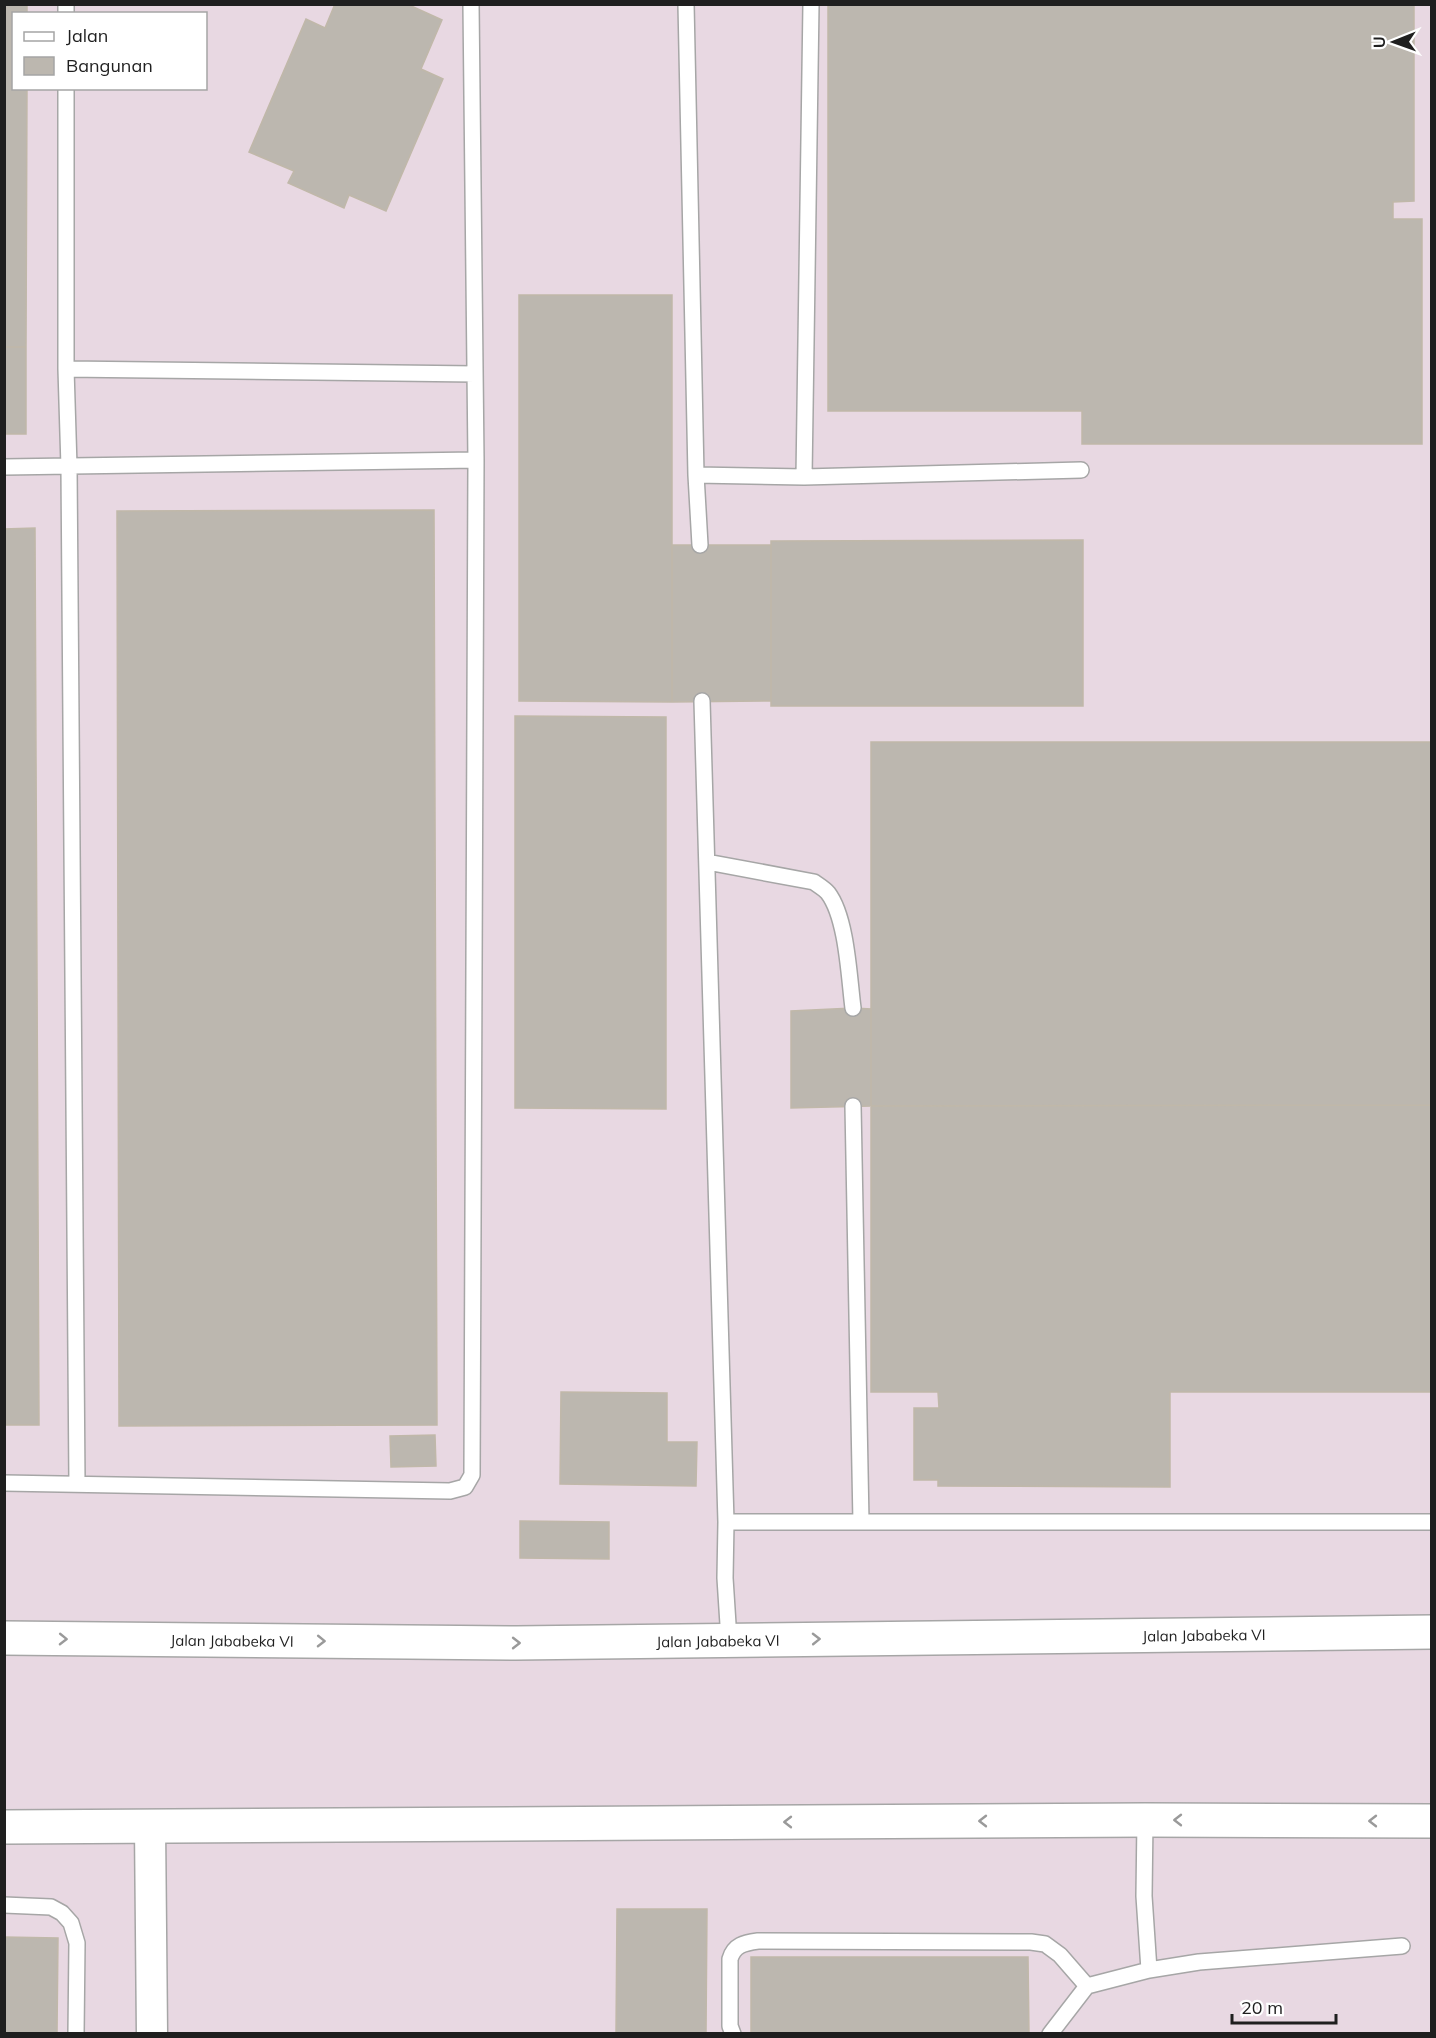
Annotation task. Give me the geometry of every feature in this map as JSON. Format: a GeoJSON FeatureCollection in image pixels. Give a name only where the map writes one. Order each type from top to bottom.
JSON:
{"type":"FeatureCollection","features":[{"type":"Feature","properties":{"kind":"street","name":"Jalan Jababeka VI"},"geometry":{"type":"LineString","coordinates":[[4,1638],[516,1643],[1431,1632]]}},
{"type":"Feature","properties":{"kind":"street"},"geometry":{"type":"LineString","coordinates":[[4,1827],[1145,1820],[1431,1821]]}},
{"type":"Feature","properties":{"kind":"street"},"geometry":{"type":"LineString","coordinates":[[150,1826],[152,2034]]}},
{"type":"Feature","properties":{"kind":"lane"},"geometry":{"type":"LineString","coordinates":[[4,1482],[450,1491],[465,1487],[472,1475],[476,460],[471,4]]}},
{"type":"Feature","properties":{"kind":"lane"},"geometry":{"type":"LineString","coordinates":[[686,4],[696,475],[700,545]]}},
{"type":"Feature","properties":{"kind":"lane"},"geometry":{"type":"LineString","coordinates":[[804,477],[811,4]]}},
{"type":"Feature","properties":{"kind":"lane"},"geometry":{"type":"LineString","coordinates":[[66,90],[66,369],[69,467],[76,1484]]}},
{"type":"Feature","properties":{"kind":"lane"},"geometry":{"type":"LineString","coordinates":[[66,369],[475,374]]}},
{"type":"Feature","properties":{"kind":"lane"},"geometry":{"type":"LineString","coordinates":[[4,467],[476,460]]}},
{"type":"Feature","properties":{"kind":"lane"},"geometry":{"type":"LineString","coordinates":[[696,475],[804,477],[1081,470]]}},
{"type":"Feature","properties":{"kind":"lane"},"geometry":{"type":"LineString","coordinates":[[702,701],[726,1522],[725,1578],[729,1640]]}},
{"type":"Feature","properties":{"kind":"lane"},"geometry":{"type":"LineString","coordinates":[[707,862],[814,882],[828,892],[836,909],[844,939],[853,1008]]}},
{"type":"Feature","properties":{"kind":"lane"},"geometry":{"type":"LineString","coordinates":[[853,1106],[861,1522]]}},
{"type":"Feature","properties":{"kind":"lane"},"geometry":{"type":"LineString","coordinates":[[726,1522],[1431,1522]]}},
{"type":"Feature","properties":{"kind":"lane"},"geometry":{"type":"LineString","coordinates":[[1145,1820],[1144,1896],[1149,1970]]}},
{"type":"Feature","properties":{"kind":"lane"},"geometry":{"type":"LineString","coordinates":[[4,1905],[51,1907],[62,1913],[70,1923],[76,1943],[76,2034]]}},
{"type":"Feature","properties":{"kind":"lane"},"geometry":{"type":"LineString","coordinates":[[733,2034],[730,2026],[730,1959],[732,1951],[744,1943],[751,1942],[1030,1942],[1045,1944],[1060,1955],[1087,1986]]}},
{"type":"Feature","properties":{"kind":"lane"},"geometry":{"type":"LineString","coordinates":[[1050,2034],[1087,1986],[1149,1970],[1198,1962],[1402,1946]]}},
{"type":"Feature","properties":{"kind":"shaded area"},"geometry":{"type":"Polygon","coordinates":[[[5,5],[1431,5],[1431,2033],[5,2034],[5,5]]]}},
{"type":"Feature","properties":{"kind":"building"},"geometry":{"type":"Polygon","coordinates":[[[4,4],[27,4],[27,12],[12,12],[12,90],[27,90],[26,347],[4,347],[4,4]]]}},
{"type":"Feature","properties":{"kind":"building"},"geometry":{"type":"Polygon","coordinates":[[[335,4],[407,4],[442,20],[421,69],[443,79],[386,211],[349,195],[344,208],[288,183],[294,171],[249,152],[306,19],[325,28],[335,4]]]}},
{"type":"Feature","properties":{"kind":"building"},"geometry":{"type":"Polygon","coordinates":[[[828,4],[1414,4],[1414,201],[1393,202],[1393,219],[1422,219],[1422,444],[1082,444],[1082,411],[828,411],[828,4]]]}},
{"type":"Feature","properties":{"kind":"building"},"geometry":{"type":"Polygon","coordinates":[[[519,295],[672,295],[672,702],[519,701],[519,295]]]}},
{"type":"Feature","properties":{"kind":"building"},"geometry":{"type":"Polygon","coordinates":[[[4,347],[26,347],[26,434],[4,434],[4,347]]]}},
{"type":"Feature","properties":{"kind":"building"},"geometry":{"type":"Polygon","coordinates":[[[434,510],[437,1425],[119,1426],[117,511],[434,510]]]}},
{"type":"Feature","properties":{"kind":"building"},"geometry":{"type":"Polygon","coordinates":[[[35,528],[39,1425],[4,1425],[4,529],[35,528]]]}},
{"type":"Feature","properties":{"kind":"building"},"geometry":{"type":"Polygon","coordinates":[[[1083,540],[1083,706],[771,706],[771,541],[1083,540]]]}},
{"type":"Feature","properties":{"kind":"building"},"geometry":{"type":"Polygon","coordinates":[[[672,545],[771,545],[771,701],[672,702],[672,545]]]}},
{"type":"Feature","properties":{"kind":"building"},"geometry":{"type":"Polygon","coordinates":[[[515,716],[666,717],[666,1109],[515,1108],[515,716]]]}},
{"type":"Feature","properties":{"kind":"building"},"geometry":{"type":"Polygon","coordinates":[[[871,742],[1432,742],[1432,1105],[871,1106],[871,742]]]}},
{"type":"Feature","properties":{"kind":"building"},"geometry":{"type":"Polygon","coordinates":[[[871,1009],[871,1106],[791,1108],[791,1011],[871,1009]]]}},
{"type":"Feature","properties":{"kind":"building"},"geometry":{"type":"Polygon","coordinates":[[[1432,1105],[1432,1392],[1170,1392],[1170,1487],[938,1486],[938,1480],[914,1480],[914,1408],[939,1408],[938,1392],[871,1392],[871,1106],[1432,1105]]]}},
{"type":"Feature","properties":{"kind":"building"},"geometry":{"type":"Polygon","coordinates":[[[561,1392],[667,1393],[667,1442],[697,1442],[696,1486],[560,1484],[561,1392]]]}},
{"type":"Feature","properties":{"kind":"building"},"geometry":{"type":"Polygon","coordinates":[[[435,1435],[436,1466],[391,1467],[390,1436],[435,1435]]]}},
{"type":"Feature","properties":{"kind":"building"},"geometry":{"type":"Polygon","coordinates":[[[520,1521],[609,1522],[609,1559],[520,1558],[520,1521]]]}},
{"type":"Feature","properties":{"kind":"building"},"geometry":{"type":"Polygon","coordinates":[[[617,1909],[707,1909],[706,2034],[616,2034],[617,1909]]]}},
{"type":"Feature","properties":{"kind":"building"},"geometry":{"type":"Polygon","coordinates":[[[4,1937],[58,1938],[57,2034],[4,2034],[4,1937]]]}},
{"type":"Feature","properties":{"kind":"building"},"geometry":{"type":"Polygon","coordinates":[[[751,1957],[1028,1957],[1029,2034],[751,2034],[751,1957]]]}}]}
